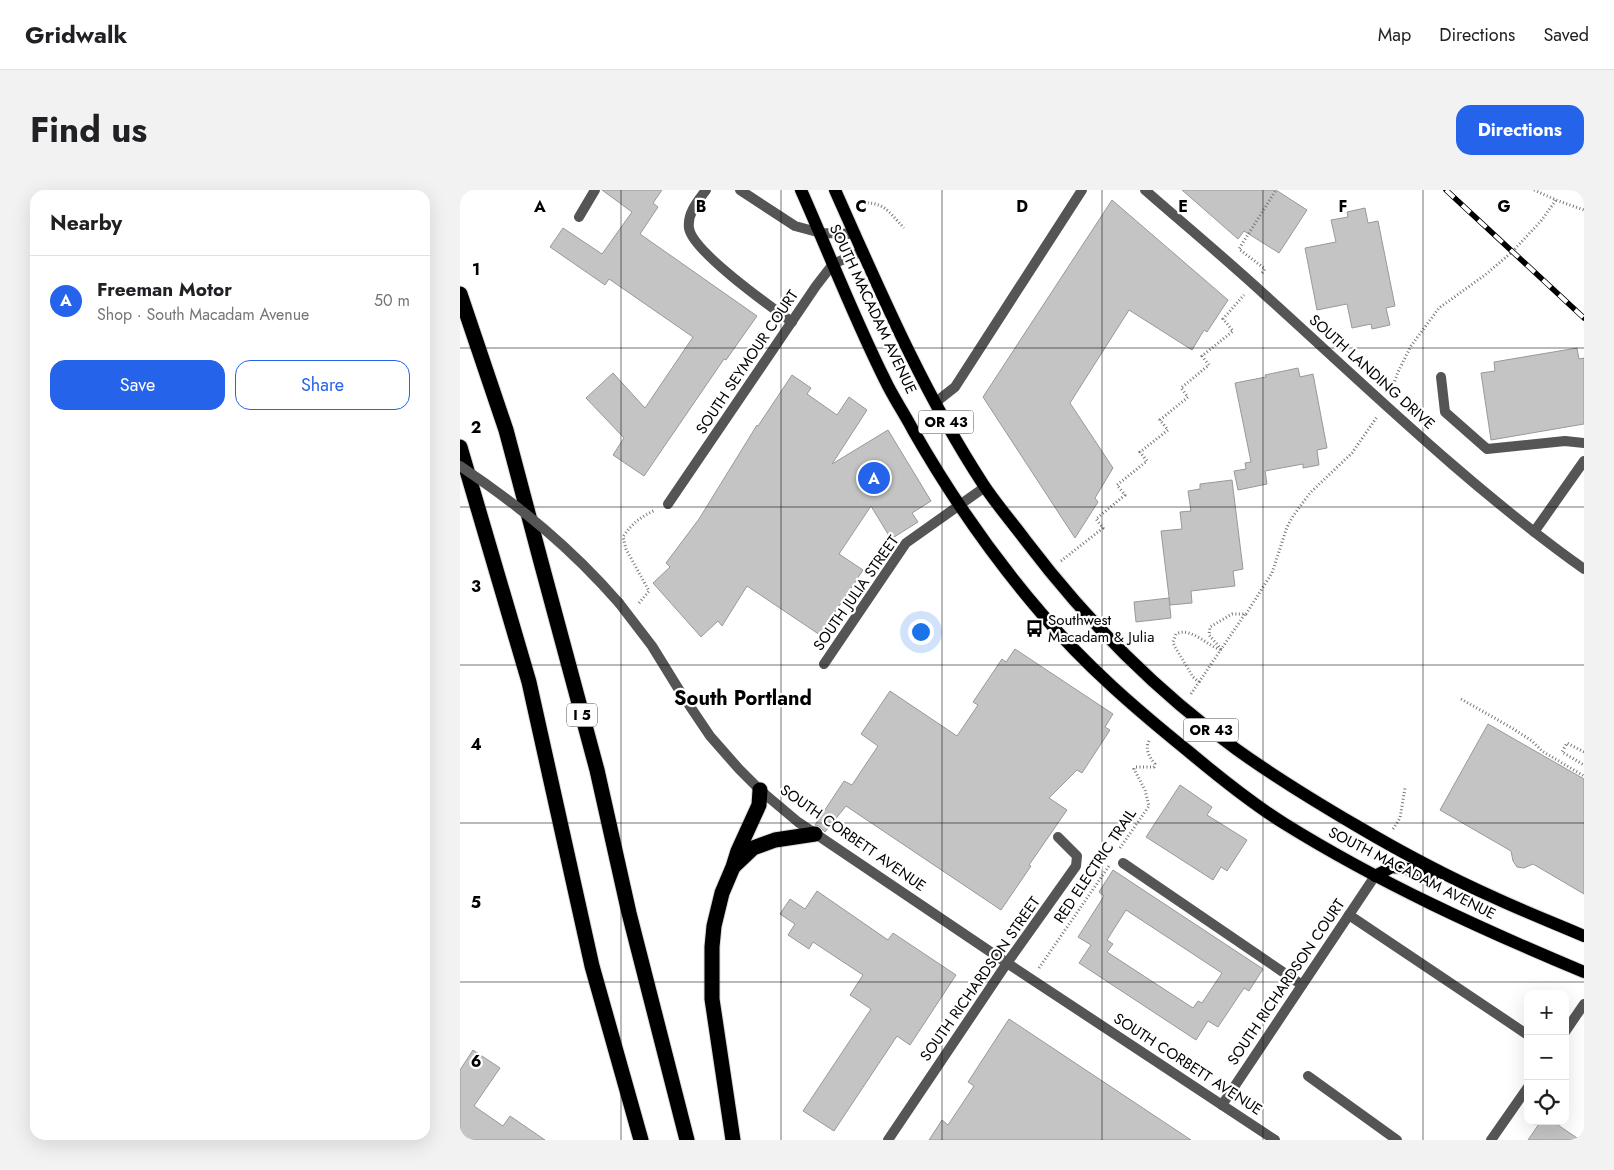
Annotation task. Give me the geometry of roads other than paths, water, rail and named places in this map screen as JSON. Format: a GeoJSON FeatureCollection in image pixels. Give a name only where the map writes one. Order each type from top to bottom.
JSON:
{"type":"FeatureCollection","features":[{"type":"Feature","properties":{"kind":"highway","name":"I 5"},"geometry":{"type":"LineString","coordinates":[[460,294],[506,430],[544,571],[597,770],[629,913],[687,1140]]}},
{"type":"Feature","properties":{"kind":"highway"},"geometry":{"type":"LineString","coordinates":[[460,447],[529,682],[592,966],[641,1140]]}},
{"type":"Feature","properties":{"kind":"highway"},"geometry":{"type":"LineString","coordinates":[[733,1140],[714,1009],[711,974],[714,926],[722,893],[758,805],[760,790]]}},
{"type":"Feature","properties":{"kind":"highway"},"geometry":{"type":"LineString","coordinates":[[733,867],[753,848],[775,840],[815,834]]}},
{"type":"Feature","properties":{"kind":"main road","name":"SOUTH MACADAM AVENUE"},"geometry":{"type":"LineString","coordinates":[[802,190],[885,381],[927,455],[959,505],[1005,570],[1043,616],[1114,688],[1220,777],[1283,823],[1375,876],[1502,938],[1584,972]]}},
{"type":"Feature","properties":{"kind":"main road","name":"SOUTH MACADAM AVENUE"},"geometry":{"type":"LineString","coordinates":[[835,190],[905,346],[953,436],[985,487],[1049,571],[1091,619],[1135,664],[1182,706],[1236,749],[1303,795],[1392,847],[1476,889],[1584,936]]}},
{"type":"Feature","properties":{"kind":"main road"},"geometry":{"type":"LineString","coordinates":[[1375,876],[1392,867],[1417,870],[1476,889]]}},
{"type":"Feature","properties":{"kind":"street"},"geometry":{"type":"LineString","coordinates":[[579,217],[595,190]]}},
{"type":"Feature","properties":{"kind":"street"},"geometry":{"type":"LineString","coordinates":[[706,190],[691,212],[689,229],[700,248],[754,296],[792,322]]}},
{"type":"Feature","properties":{"kind":"street"},"geometry":{"type":"LineString","coordinates":[[740,190],[785,220],[806,230],[821,233],[855,234]]}},
{"type":"Feature","properties":{"kind":"street"},"geometry":{"type":"LineString","coordinates":[[936,402],[955,386],[1082,190]]}},
{"type":"Feature","properties":{"kind":"street","name":"SOUTH LANDING DRIVE"},"geometry":{"type":"LineString","coordinates":[[1145,190],[1253,284],[1440,456],[1498,504],[1584,569]]}},
{"type":"Feature","properties":{"kind":"street"},"geometry":{"type":"LineString","coordinates":[[833,264],[863,251]]}},
{"type":"Feature","properties":{"kind":"street","name":"SOUTH SEYMOUR COURT"},"geometry":{"type":"LineString","coordinates":[[668,504],[833,264]]}},
{"type":"Feature","properties":{"kind":"street"},"geometry":{"type":"LineString","coordinates":[[1441,377],[1445,412],[1487,449],[1565,441],[1584,443]]}},
{"type":"Feature","properties":{"kind":"street"},"geometry":{"type":"LineString","coordinates":[[1534,532],[1584,461]]}},
{"type":"Feature","properties":{"kind":"street","name":"SOUTH CORBETT AVENUE"},"geometry":{"type":"LineString","coordinates":[[460,466],[516,505],[563,544],[599,580],[652,646],[681,694],[710,736],[760,790],[815,834],[1275,1140]]}},
{"type":"Feature","properties":{"kind":"street","name":"SOUTH JULIA STREET"},"geometry":{"type":"LineString","coordinates":[[824,664],[906,543],[985,487]]}},
{"type":"Feature","properties":{"kind":"street","name":"SOUTH RICHARDSON STREET"},"geometry":{"type":"LineString","coordinates":[[888,1140],[1007,963],[1076,866],[1077,856],[1058,837]]}},
{"type":"Feature","properties":{"kind":"street"},"geometry":{"type":"LineString","coordinates":[[1119,859],[1302,985]]}},
{"type":"Feature","properties":{"kind":"street","name":"SOUTH RICHARDSON COURT"},"geometry":{"type":"LineString","coordinates":[[1222,1105],[1375,876]]}},
{"type":"Feature","properties":{"kind":"street"},"geometry":{"type":"LineString","coordinates":[[1349,915],[1524,1032]]}},
{"type":"Feature","properties":{"kind":"street"},"geometry":{"type":"LineString","coordinates":[[1569,1026],[1584,1004]]}},
{"type":"Feature","properties":{"kind":"street"},"geometry":{"type":"LineString","coordinates":[[1308,1076],[1397,1140]]}},
{"type":"Feature","properties":{"kind":"street"},"geometry":{"type":"LineString","coordinates":[[1492,1140],[1524,1092]]}},
{"type":"Feature","properties":{"kind":"railway"},"geometry":{"type":"LineString","coordinates":[[1446,190],[1584,318]]}},
{"type":"Feature","properties":{"kind":"place","name":"Freeman Motor"},"geometry":{"type":"Point","coordinates":[874,478]}},
{"type":"Feature","properties":{"kind":"place","name":"Southwest Macadam & Julia"},"geometry":{"type":"Point","coordinates":[1034,629]}},
{"type":"Feature","properties":{"kind":"district","name":"South Portland"},"geometry":{"type":"Point","coordinates":[743,698]}}]}
